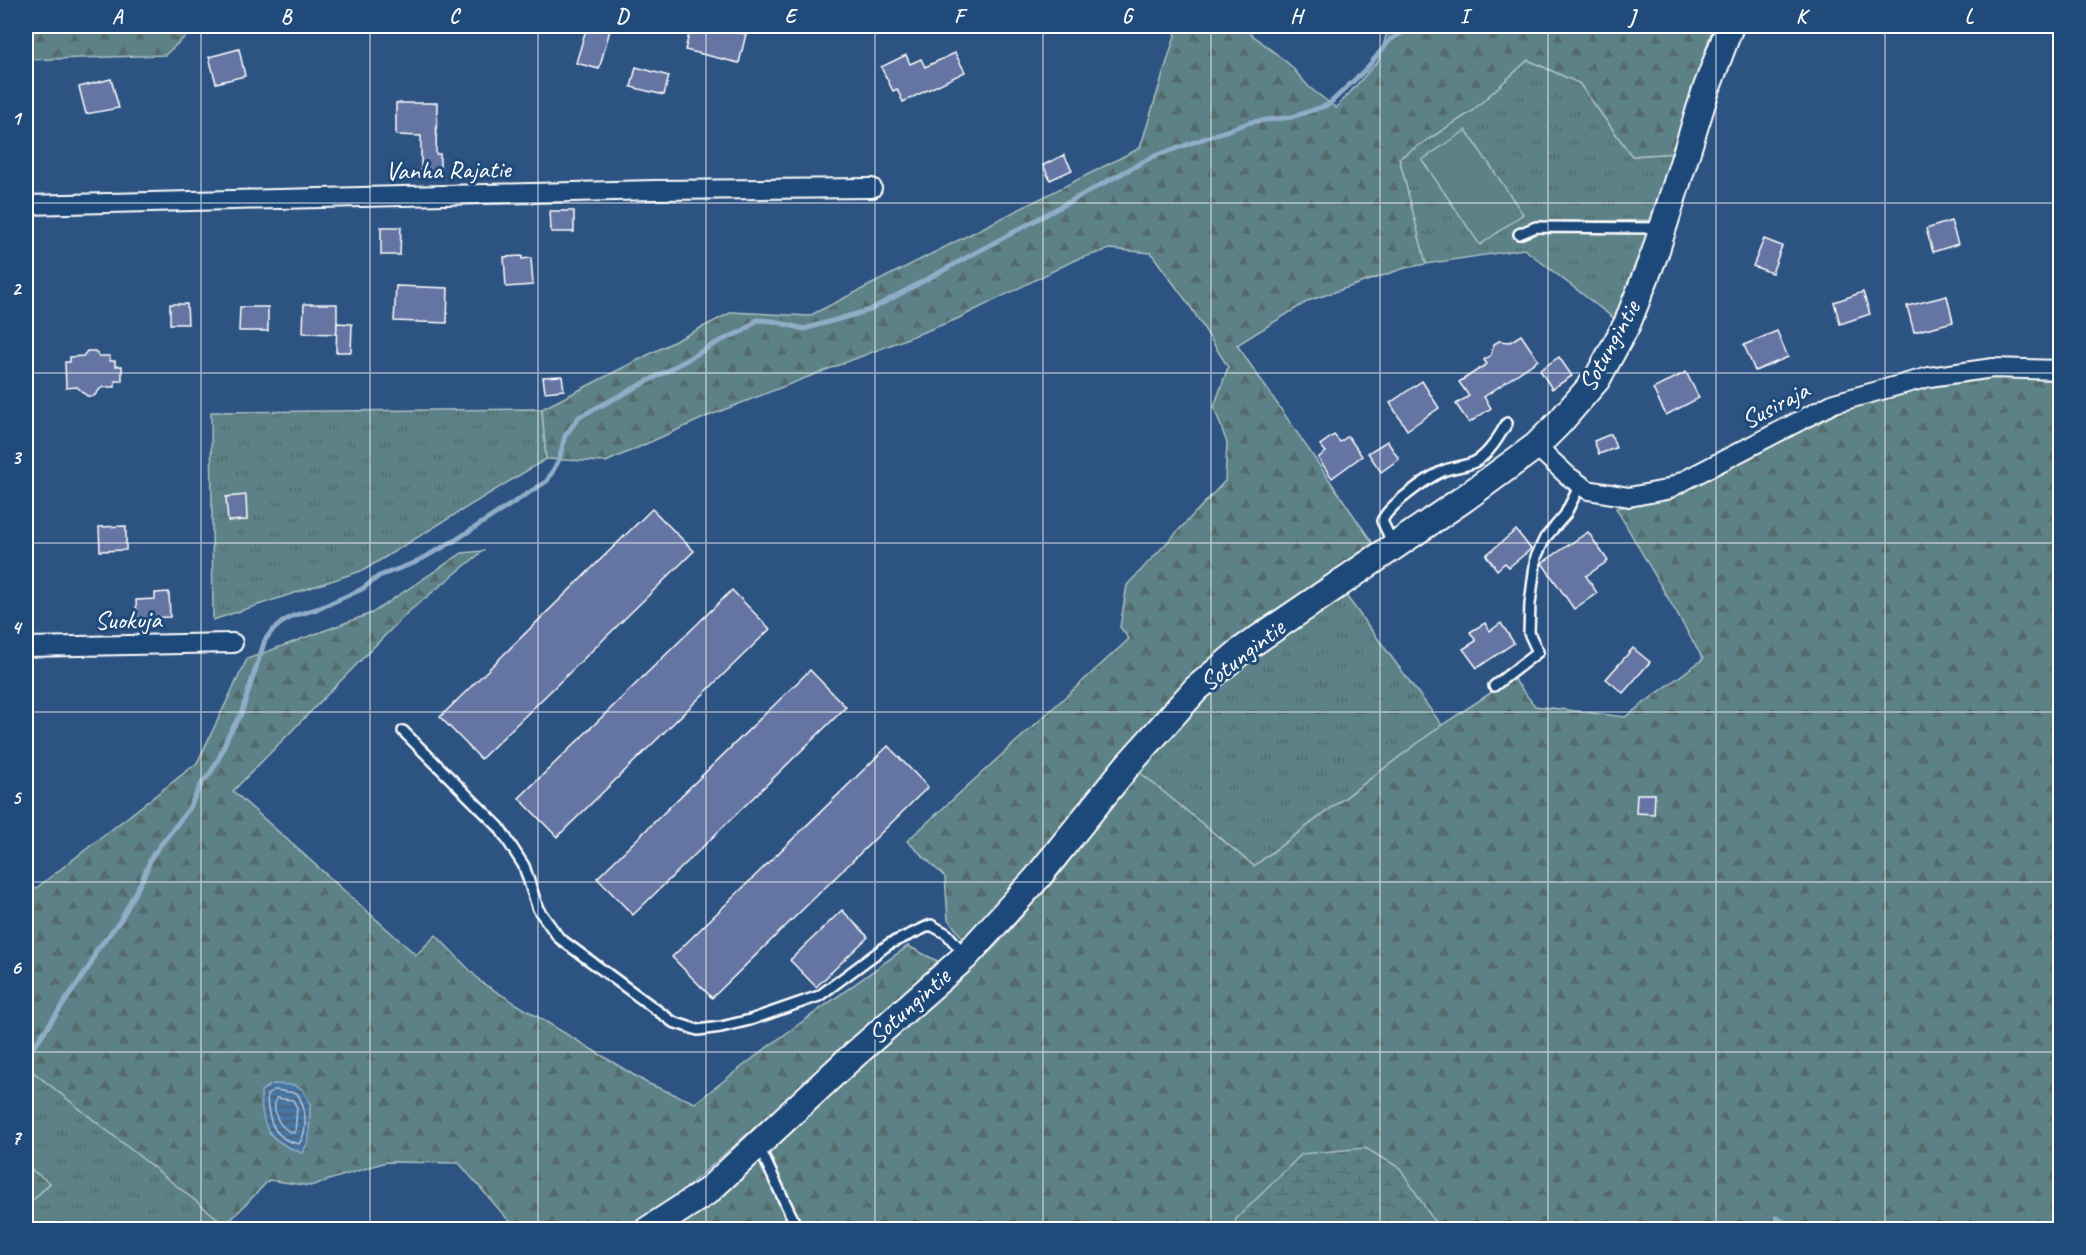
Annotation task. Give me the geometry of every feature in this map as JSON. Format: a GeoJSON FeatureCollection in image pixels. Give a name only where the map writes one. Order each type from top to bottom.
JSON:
{"type":"FeatureCollection","features":[{"type":"Feature","properties":{"kind":"street","name":"Sotungintie"},"geometry":{"type":"LineString","coordinates":[[648,1230],[708,1191],[844,1064],[966,956],[1036,878],[1127,766],[1196,689],[1242,650],[1465,498],[1536,446],[1559,423],[1597,379],[1627,324],[1663,228],[1706,90],[1730,26]]}},
{"type":"Feature","properties":{"kind":"street","name":"Vanha Rajatie"},"geometry":{"type":"LineString","coordinates":[[26,205],[655,190],[872,188]]}},
{"type":"Feature","properties":{"kind":"street","name":"Susiraja"},"geometry":{"type":"LineString","coordinates":[[1536,446],[1580,485],[1595,492],[1629,496],[1666,490],[1834,403],[1929,377],[1993,368],[2061,370]]}},
{"type":"Feature","properties":{"kind":"street","name":"Suokuja"},"geometry":{"type":"LineString","coordinates":[[26,647],[233,643]]}},
{"type":"Feature","properties":{"kind":"lane"},"geometry":{"type":"LineString","coordinates":[[1520,234],[1536,227],[1663,228]]}},
{"type":"Feature","properties":{"kind":"lane"},"geometry":{"type":"LineString","coordinates":[[1394,546],[1382,521],[1385,513],[1395,503],[1444,471],[1468,465],[1479,459],[1488,451],[1507,423]]}},
{"type":"Feature","properties":{"kind":"lane"},"geometry":{"type":"LineString","coordinates":[[1494,686],[1538,652],[1528,633],[1536,557],[1545,538],[1565,515],[1580,485]]}},
{"type":"Feature","properties":{"kind":"lane"},"geometry":{"type":"LineString","coordinates":[[403,731],[499,827],[524,866],[538,909],[560,939],[673,1022],[698,1030],[721,1027],[750,1020],[819,996],[889,944],[931,925],[947,934],[966,956]]}},
{"type":"Feature","properties":{"kind":"lane"},"geometry":{"type":"LineString","coordinates":[[758,1144],[798,1230]]}},
{"type":"Feature","properties":{"kind":"green space"},"geometry":{"type":"Polygon","coordinates":[[[26,26],[197,26],[165,55],[26,60],[26,26]]]}},
{"type":"Feature","properties":{"kind":"green space"},"geometry":{"type":"Polygon","coordinates":[[[1178,26],[1241,26],[1289,64],[1309,87],[1336,108],[1379,60],[1389,26],[1713,26],[1674,153],[1632,156],[1579,83],[1528,60],[1471,112],[1399,158],[1426,264],[1405,268],[1308,301],[1237,345],[1374,545],[1245,635],[990,917],[964,940],[948,919],[945,877],[907,841],[1129,639],[1120,627],[1127,585],[1225,481],[1227,443],[1214,407],[1228,367],[1190,306],[1151,253],[1110,249],[1075,260],[957,319],[708,416],[606,462],[546,459],[542,409],[732,312],[809,316],[1140,148],[1178,26]]]}},
{"type":"Feature","properties":{"kind":"green space"},"geometry":{"type":"Polygon","coordinates":[[[1528,60],[1579,83],[1632,156],[1674,153],[1654,220],[1547,222],[1540,230],[1650,231],[1616,320],[1524,249],[1426,264],[1399,158],[1471,112],[1528,60]]]}},
{"type":"Feature","properties":{"kind":"green space"},"geometry":{"type":"Polygon","coordinates":[[[1466,130],[1523,214],[1480,245],[1422,160],[1466,130]]]}},
{"type":"Feature","properties":{"kind":"green space"},"geometry":{"type":"Polygon","coordinates":[[[1994,375],[2060,381],[2060,1229],[804,1229],[767,1148],[996,946],[1059,874],[1138,771],[1254,866],[1442,725],[1513,678],[1535,706],[1625,717],[1703,659],[1616,508],[1666,498],[1839,410],[1925,385],[1994,375]]]}},
{"type":"Feature","properties":{"kind":"green space"},"geometry":{"type":"Polygon","coordinates":[[[542,409],[546,459],[364,570],[213,620],[211,412],[542,409]]]}},
{"type":"Feature","properties":{"kind":"green space"},"geometry":{"type":"Polygon","coordinates":[[[483,551],[407,613],[233,791],[416,955],[436,935],[482,983],[647,1083],[695,1103],[770,1045],[908,946],[941,963],[668,1204],[624,1229],[516,1229],[459,1163],[386,1162],[310,1186],[269,1180],[226,1225],[32,1071],[26,1077],[26,896],[197,763],[247,659],[372,613],[462,553],[483,551]]]}},
{"type":"Feature","properties":{"kind":"green space"},"geometry":{"type":"Polygon","coordinates":[[[1344,593],[1442,725],[1254,866],[1138,771],[1176,724],[1247,659],[1344,593]]]}},
{"type":"Feature","properties":{"kind":"green space"},"geometry":{"type":"Polygon","coordinates":[[[32,1071],[232,1229],[99,1230],[93,1225],[89,1229],[26,1229],[26,1207],[50,1183],[26,1166],[26,1077],[32,1071]]]}},
{"type":"Feature","properties":{"kind":"green space"},"geometry":{"type":"Polygon","coordinates":[[[1365,1148],[1400,1168],[1439,1229],[1235,1229],[1236,1219],[1302,1154],[1365,1148]]]}},
{"type":"Feature","properties":{"kind":"green space"},"geometry":{"type":"Polygon","coordinates":[[[759,1159],[790,1229],[674,1230],[679,1226],[759,1159]]]}},
{"type":"Feature","properties":{"kind":"green space"},"geometry":{"type":"Polygon","coordinates":[[[26,1166],[50,1183],[26,1207],[26,1166]]]}},
{"type":"Feature","properties":{"kind":"water"},"geometry":{"type":"Polygon","coordinates":[[[272,1084],[294,1085],[302,1089],[310,1104],[309,1139],[303,1153],[281,1143],[268,1131],[262,1114],[261,1091],[272,1084]]]}},
{"type":"Feature","properties":{"kind":"building"},"geometry":{"type":"Polygon","coordinates":[[[587,26],[610,30],[599,69],[576,63],[587,26]]]}},
{"type":"Feature","properties":{"kind":"building"},"geometry":{"type":"Polygon","coordinates":[[[691,26],[738,26],[736,32],[746,34],[739,63],[685,50],[691,26]]]}},
{"type":"Feature","properties":{"kind":"building"},"geometry":{"type":"Polygon","coordinates":[[[239,49],[245,76],[216,83],[209,57],[239,49]]]}},
{"type":"Feature","properties":{"kind":"building"},"geometry":{"type":"Polygon","coordinates":[[[955,53],[965,72],[903,102],[897,89],[893,91],[881,67],[906,55],[910,64],[921,59],[925,67],[955,53]]]}},
{"type":"Feature","properties":{"kind":"building"},"geometry":{"type":"Polygon","coordinates":[[[636,67],[669,76],[664,95],[631,87],[636,67]]]}},
{"type":"Feature","properties":{"kind":"building"},"geometry":{"type":"Polygon","coordinates":[[[111,79],[119,108],[86,114],[79,87],[111,79]]]}},
{"type":"Feature","properties":{"kind":"building"},"geometry":{"type":"Polygon","coordinates":[[[396,103],[437,103],[436,154],[440,154],[440,173],[421,172],[421,136],[396,135],[396,103]]]}},
{"type":"Feature","properties":{"kind":"building"},"geometry":{"type":"Polygon","coordinates":[[[1064,155],[1072,170],[1050,180],[1043,165],[1064,155]]]}},
{"type":"Feature","properties":{"kind":"building"},"geometry":{"type":"Polygon","coordinates":[[[550,211],[574,211],[574,232],[551,232],[550,211]]]}},
{"type":"Feature","properties":{"kind":"building"},"geometry":{"type":"Polygon","coordinates":[[[1951,221],[1958,244],[1933,252],[1926,229],[1951,221]]]}},
{"type":"Feature","properties":{"kind":"building"},"geometry":{"type":"Polygon","coordinates":[[[381,227],[401,227],[400,255],[381,255],[381,227]]]}},
{"type":"Feature","properties":{"kind":"building"},"geometry":{"type":"Polygon","coordinates":[[[1764,239],[1782,246],[1772,273],[1753,266],[1764,239]]]}},
{"type":"Feature","properties":{"kind":"building"},"geometry":{"type":"Polygon","coordinates":[[[522,256],[522,259],[531,258],[533,285],[506,287],[504,257],[522,256]]]}},
{"type":"Feature","properties":{"kind":"building"},"geometry":{"type":"Polygon","coordinates":[[[396,286],[448,288],[447,323],[394,321],[396,286]]]}},
{"type":"Feature","properties":{"kind":"building"},"geometry":{"type":"Polygon","coordinates":[[[1863,292],[1870,314],[1840,324],[1834,302],[1863,292]]]}},
{"type":"Feature","properties":{"kind":"building"},"geometry":{"type":"Polygon","coordinates":[[[1947,296],[1953,322],[1914,332],[1907,306],[1947,296]]]}},
{"type":"Feature","properties":{"kind":"building"},"geometry":{"type":"Polygon","coordinates":[[[170,304],[187,304],[188,324],[170,324],[170,304]]]}},
{"type":"Feature","properties":{"kind":"building"},"geometry":{"type":"Polygon","coordinates":[[[304,304],[337,304],[337,334],[303,333],[304,304]]]}},
{"type":"Feature","properties":{"kind":"building"},"geometry":{"type":"Polygon","coordinates":[[[240,307],[268,307],[268,331],[239,331],[240,307]]]}},
{"type":"Feature","properties":{"kind":"building"},"geometry":{"type":"Polygon","coordinates":[[[337,323],[352,324],[351,352],[336,352],[337,323]]]}},
{"type":"Feature","properties":{"kind":"building"},"geometry":{"type":"Polygon","coordinates":[[[1777,331],[1788,357],[1755,371],[1744,345],[1777,331]]]}},
{"type":"Feature","properties":{"kind":"building"},"geometry":{"type":"Polygon","coordinates":[[[1521,335],[1538,360],[1484,397],[1491,408],[1469,423],[1456,404],[1469,396],[1459,382],[1487,364],[1484,360],[1491,355],[1494,344],[1499,341],[1510,342],[1521,335]]]}},
{"type":"Feature","properties":{"kind":"building"},"geometry":{"type":"Polygon","coordinates":[[[87,351],[95,351],[99,356],[110,356],[110,361],[115,361],[115,366],[122,366],[122,381],[115,381],[115,387],[102,387],[94,396],[87,396],[77,387],[66,388],[65,362],[70,362],[70,357],[83,356],[87,351]]]}},
{"type":"Feature","properties":{"kind":"building"},"geometry":{"type":"Polygon","coordinates":[[[1559,357],[1572,376],[1552,389],[1540,370],[1559,357]]]}},
{"type":"Feature","properties":{"kind":"building"},"geometry":{"type":"Polygon","coordinates":[[[1686,372],[1699,398],[1666,415],[1653,389],[1686,372]]]}},
{"type":"Feature","properties":{"kind":"building"},"geometry":{"type":"Polygon","coordinates":[[[562,376],[564,390],[545,392],[543,377],[562,376]]]}},
{"type":"Feature","properties":{"kind":"building"},"geometry":{"type":"Polygon","coordinates":[[[1422,381],[1439,408],[1407,430],[1390,403],[1422,381]]]}},
{"type":"Feature","properties":{"kind":"building"},"geometry":{"type":"Polygon","coordinates":[[[1611,434],[1616,448],[1599,454],[1594,441],[1611,434]]]}},
{"type":"Feature","properties":{"kind":"building"},"geometry":{"type":"Polygon","coordinates":[[[1334,435],[1340,442],[1348,436],[1362,456],[1332,478],[1318,458],[1326,452],[1320,445],[1334,435]]]}},
{"type":"Feature","properties":{"kind":"building"},"geometry":{"type":"Polygon","coordinates":[[[1387,441],[1399,459],[1381,472],[1368,453],[1387,441]]]}},
{"type":"Feature","properties":{"kind":"building"},"geometry":{"type":"Polygon","coordinates":[[[246,495],[247,520],[228,521],[226,497],[246,495]]]}},
{"type":"Feature","properties":{"kind":"building"},"geometry":{"type":"Polygon","coordinates":[[[652,509],[694,551],[481,759],[440,717],[652,509]]]}},
{"type":"Feature","properties":{"kind":"building"},"geometry":{"type":"Polygon","coordinates":[[[126,526],[126,550],[100,551],[99,527],[126,526]]]}},
{"type":"Feature","properties":{"kind":"building"},"geometry":{"type":"Polygon","coordinates":[[[1516,530],[1531,549],[1509,567],[1505,563],[1497,570],[1486,555],[1516,530]]]}},
{"type":"Feature","properties":{"kind":"building"},"geometry":{"type":"Polygon","coordinates":[[[1588,532],[1608,561],[1586,576],[1597,593],[1574,609],[1542,563],[1588,532]]]}},
{"type":"Feature","properties":{"kind":"building"},"geometry":{"type":"Polygon","coordinates":[[[732,590],[770,629],[557,837],[519,798],[732,590]]]}},
{"type":"Feature","properties":{"kind":"building"},"geometry":{"type":"Polygon","coordinates":[[[169,592],[170,617],[137,618],[136,600],[155,599],[155,593],[169,592]]]}},
{"type":"Feature","properties":{"kind":"building"},"geometry":{"type":"Polygon","coordinates":[[[1485,623],[1490,631],[1501,623],[1514,643],[1477,668],[1463,649],[1476,641],[1470,632],[1485,623]]]}},
{"type":"Feature","properties":{"kind":"building"},"geometry":{"type":"Polygon","coordinates":[[[1633,648],[1650,662],[1623,693],[1606,679],[1633,648]]]}},
{"type":"Feature","properties":{"kind":"building"},"geometry":{"type":"Polygon","coordinates":[[[810,670],[846,707],[633,915],[597,878],[810,670]]]}},
{"type":"Feature","properties":{"kind":"building"},"geometry":{"type":"Polygon","coordinates":[[[888,746],[928,787],[712,998],[672,957],[888,746]]]}},
{"type":"Feature","properties":{"kind":"building"},"geometry":{"type":"Polygon","coordinates":[[[1637,794],[1655,794],[1654,814],[1636,813],[1637,794]]]}},
{"type":"Feature","properties":{"kind":"building"},"geometry":{"type":"Polygon","coordinates":[[[842,910],[868,937],[816,987],[790,960],[842,910]]]}},
{"type":"Feature","properties":{"kind":"waterway"},"geometry":{"type":"LineString","coordinates":[[26,1054],[35,1045],[91,964],[96,951],[120,921],[152,856],[188,810],[202,783],[211,772],[241,714],[265,640],[281,623],[293,616],[320,608],[362,589],[379,576],[414,563],[454,541],[547,481],[559,460],[565,436],[579,417],[718,342],[743,331],[757,320],[773,321],[804,329],[870,310],[1152,157],[1251,122],[1292,117],[1328,105],[1366,69],[1390,40],[1413,26]]}},
{"type":"Feature","properties":{"kind":"waterway"},"geometry":{"type":"LineString","coordinates":[[1776,1218],[1799,1230]]}}]}
